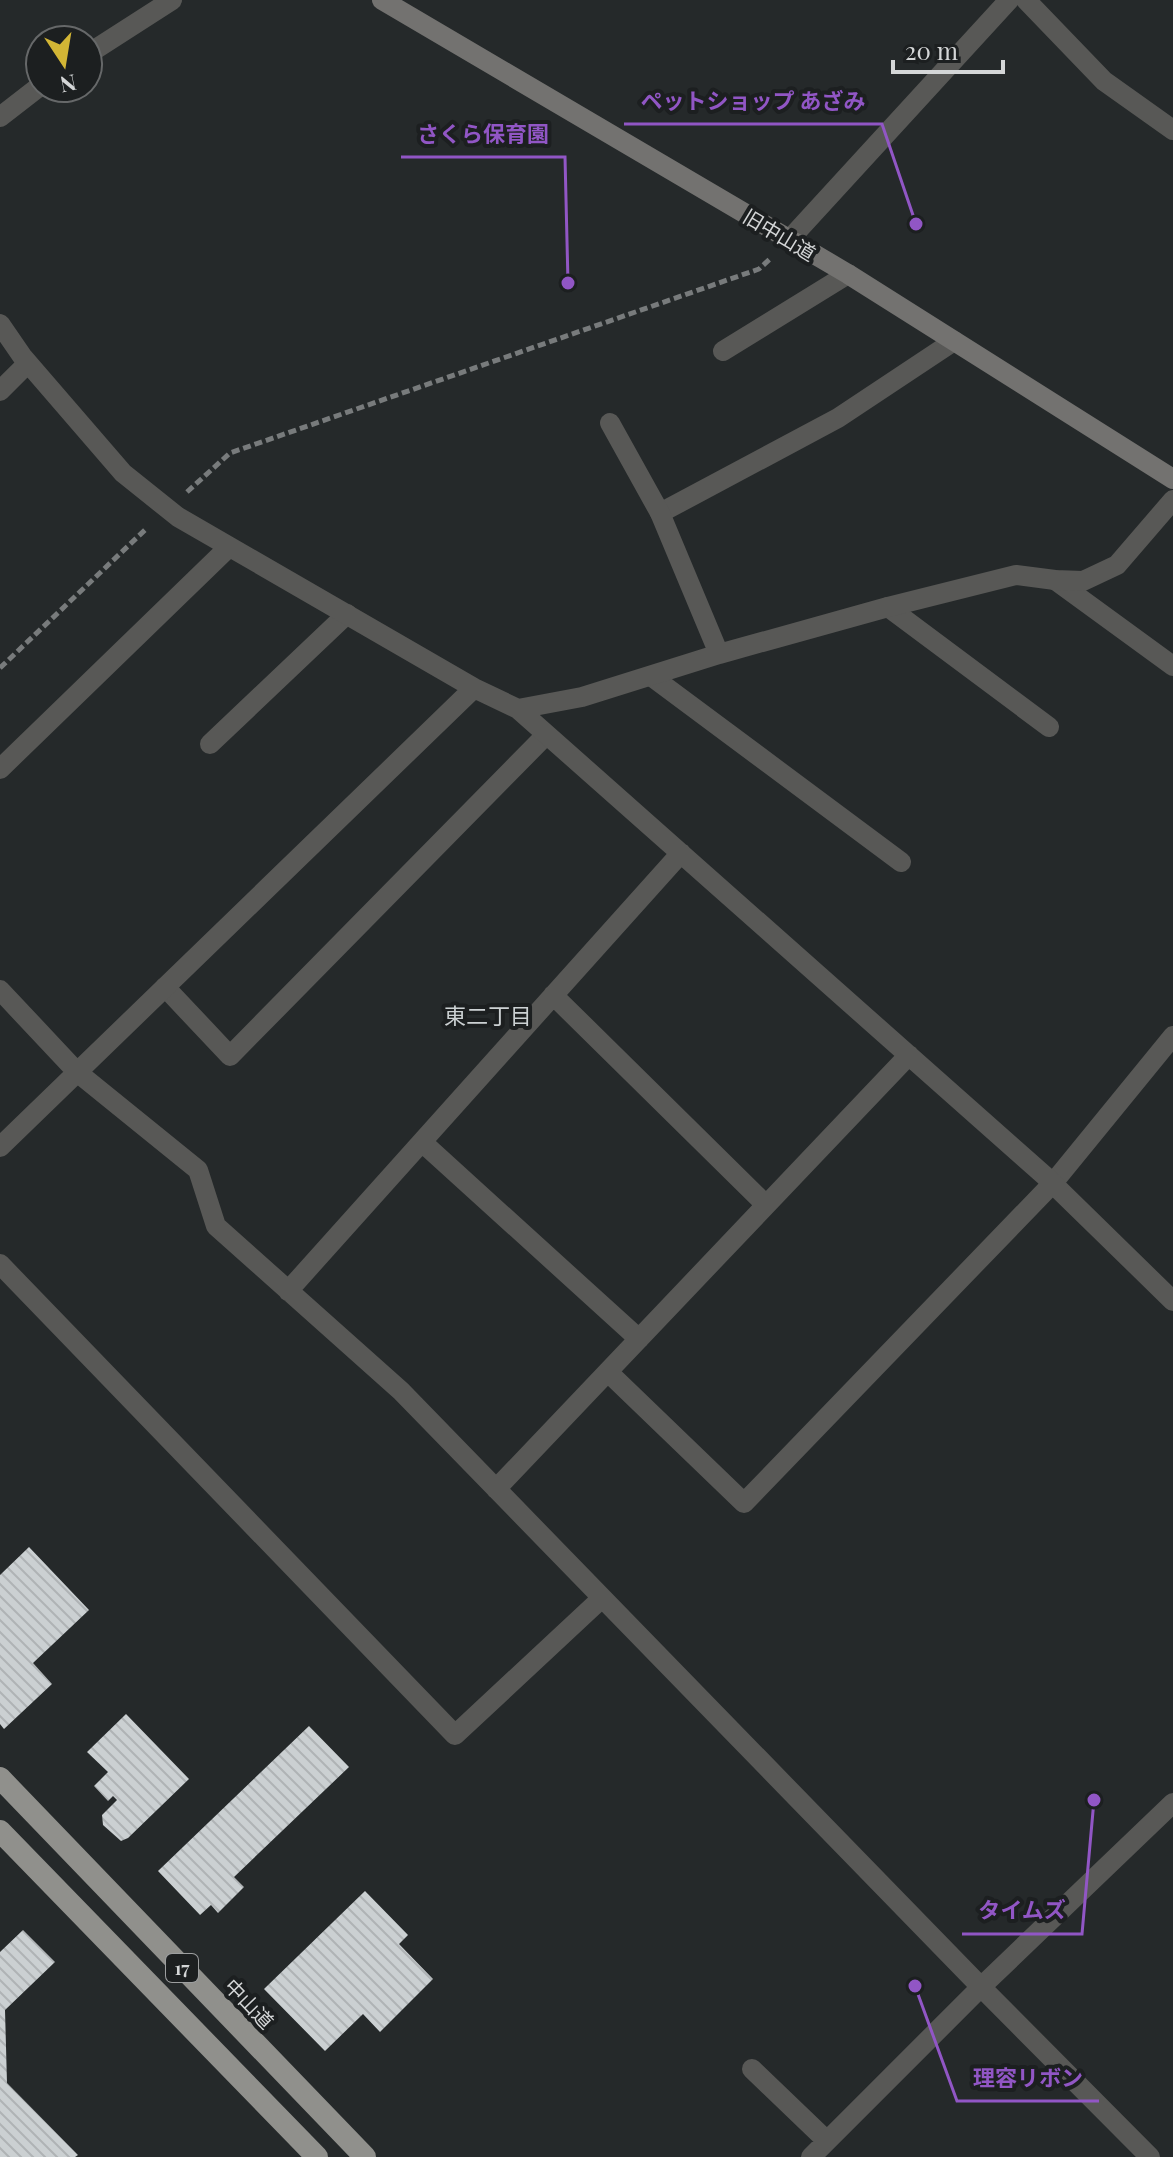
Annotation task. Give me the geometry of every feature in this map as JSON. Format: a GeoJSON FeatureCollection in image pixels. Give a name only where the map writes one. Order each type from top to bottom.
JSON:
{"type":"FeatureCollection","features":[{"type":"Feature","properties":{"kind":"highway","name":"中山道"},"geometry":{"type":"LineString","coordinates":[[0,1778],[365,2157]]}},
{"type":"Feature","properties":{"kind":"highway","name":"17"},"geometry":{"type":"LineString","coordinates":[[0,1831],[317,2157]]}},
{"type":"Feature","properties":{"kind":"main road","name":"旧中山道"},"geometry":{"type":"LineString","coordinates":[[382,0],[848,274],[1173,479]]}},
{"type":"Feature","properties":{"kind":"street"},"geometry":{"type":"LineString","coordinates":[[104,44],[172,0]]}},
{"type":"Feature","properties":{"kind":"street"},"geometry":{"type":"LineString","coordinates":[[789,240],[1009,0]]}},
{"type":"Feature","properties":{"kind":"street"},"geometry":{"type":"LineString","coordinates":[[1026,0],[1104,81],[1173,130]]}},
{"type":"Feature","properties":{"kind":"street"},"geometry":{"type":"LineString","coordinates":[[0,117],[24,98]]}},
{"type":"Feature","properties":{"kind":"street"},"geometry":{"type":"LineString","coordinates":[[723,351],[848,274]]}},
{"type":"Feature","properties":{"kind":"street"},"geometry":{"type":"LineString","coordinates":[[0,324],[28,363],[123,473],[178,517],[474,688],[518,709],[1053,1183],[1173,1301]]}},
{"type":"Feature","properties":{"kind":"street"},"geometry":{"type":"LineString","coordinates":[[660,513],[838,418],[954,341]]}},
{"type":"Feature","properties":{"kind":"street"},"geometry":{"type":"LineString","coordinates":[[0,391],[28,363]]}},
{"type":"Feature","properties":{"kind":"street"},"geometry":{"type":"LineString","coordinates":[[610,423],[660,513],[719,654]]}},
{"type":"Feature","properties":{"kind":"street"},"geometry":{"type":"LineString","coordinates":[[518,709],[582,697],[719,654],[1016,575],[1083,581],[1117,565],[1173,500]]}},
{"type":"Feature","properties":{"kind":"street"},"geometry":{"type":"LineString","coordinates":[[0,769],[229,547]]}},
{"type":"Feature","properties":{"kind":"street"},"geometry":{"type":"LineString","coordinates":[[1055,580],[1173,666]]}},
{"type":"Feature","properties":{"kind":"street"},"geometry":{"type":"LineString","coordinates":[[888,607],[1049,727]]}},
{"type":"Feature","properties":{"kind":"street"},"geometry":{"type":"LineString","coordinates":[[210,744],[347,614]]}},
{"type":"Feature","properties":{"kind":"street"},"geometry":{"type":"LineString","coordinates":[[651,676],[901,862]]}},
{"type":"Feature","properties":{"kind":"street"},"geometry":{"type":"LineString","coordinates":[[0,1147],[474,688]]}},
{"type":"Feature","properties":{"kind":"street"},"geometry":{"type":"LineString","coordinates":[[165,987],[230,1056],[546,735]]}},
{"type":"Feature","properties":{"kind":"street"},"geometry":{"type":"LineString","coordinates":[[288,1291],[681,853]]}},
{"type":"Feature","properties":{"kind":"street"},"geometry":{"type":"LineString","coordinates":[[0,990],[77,1072],[198,1170],[216,1226],[401,1391],[1150,2157]]}},
{"type":"Feature","properties":{"kind":"street"},"geometry":{"type":"LineString","coordinates":[[553,995],[766,1205]]}},
{"type":"Feature","properties":{"kind":"street"},"geometry":{"type":"LineString","coordinates":[[608,1372],[744,1503],[1053,1183],[1173,1036]]}},
{"type":"Feature","properties":{"kind":"street"},"geometry":{"type":"LineString","coordinates":[[496,1489],[909,1055]]}},
{"type":"Feature","properties":{"kind":"street"},"geometry":{"type":"LineString","coordinates":[[422,1142],[639,1339]]}},
{"type":"Feature","properties":{"kind":"street"},"geometry":{"type":"LineString","coordinates":[[0,1264],[455,1735],[602,1598]]}},
{"type":"Feature","properties":{"kind":"street"},"geometry":{"type":"LineString","coordinates":[[811,2157],[981,1987],[1173,1803]]}},
{"type":"Feature","properties":{"kind":"street"},"geometry":{"type":"LineString","coordinates":[[752,2069],[827,2141]]}},
{"type":"Feature","properties":{"kind":"path"},"geometry":{"type":"LineString","coordinates":[[0,668],[230,453],[759,269],[789,240]]}},
{"type":"Feature","properties":{"kind":"building"},"geometry":{"type":"Polygon","coordinates":[[[29,1547],[89,1610],[33,1663],[52,1684],[4,1729],[0,1724],[0,1575],[29,1547]]]}},
{"type":"Feature","properties":{"kind":"building"},"geometry":{"type":"Polygon","coordinates":[[[126,1714],[189,1779],[128,1838],[121,1841],[103,1825],[102,1815],[117,1800],[113,1796],[108,1801],[94,1786],[108,1772],[87,1752],[126,1714]]]}},
{"type":"Feature","properties":{"kind":"building"},"geometry":{"type":"Polygon","coordinates":[[[309,1726],[349,1767],[234,1877],[244,1887],[218,1913],[211,1905],[200,1915],[158,1871],[309,1726]]]}},
{"type":"Feature","properties":{"kind":"building"},"geometry":{"type":"Polygon","coordinates":[[[365,1891],[408,1935],[399,1944],[433,1979],[380,2032],[363,2014],[325,2051],[264,1989],[365,1891]]]}},
{"type":"Feature","properties":{"kind":"building"},"geometry":{"type":"Polygon","coordinates":[[[23,1930],[55,1962],[5,2010],[7,2083],[78,2155],[75,2157],[0,2157],[0,1952],[23,1930]]]}},
{"type":"Feature","properties":{"kind":"place","name":"ペットショップ あざみ"},"geometry":{"type":"Point","coordinates":[916,224]}},
{"type":"Feature","properties":{"kind":"place","name":"さくら保育園"},"geometry":{"type":"Point","coordinates":[568,283]}},
{"type":"Feature","properties":{"kind":"place","name":"タイムズ"},"geometry":{"type":"Point","coordinates":[1094,1800]}},
{"type":"Feature","properties":{"kind":"place","name":"理容リボン"},"geometry":{"type":"Point","coordinates":[915,1986]}},
{"type":"Feature","properties":{"kind":"district","name":"東二丁目"},"geometry":{"type":"Point","coordinates":[488,1015]}}]}
